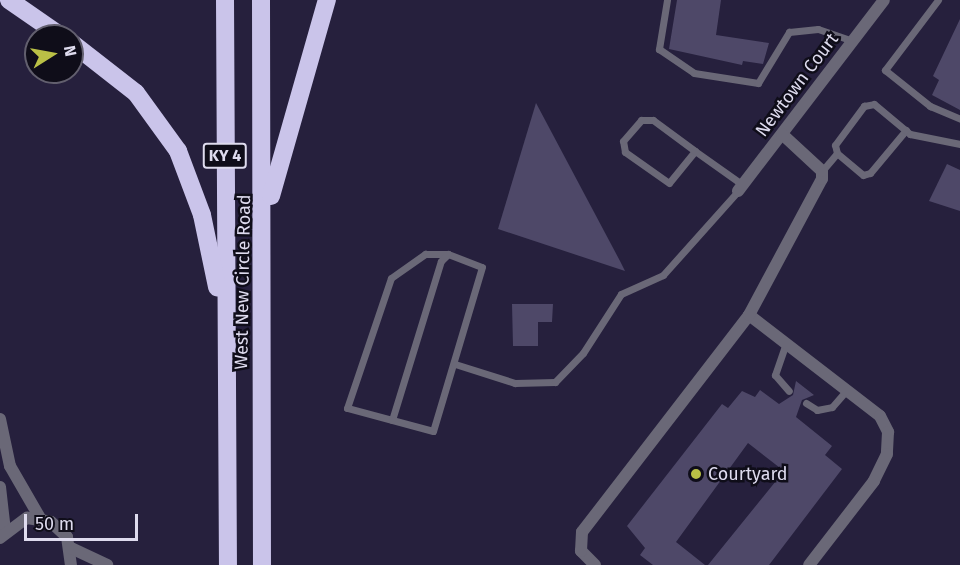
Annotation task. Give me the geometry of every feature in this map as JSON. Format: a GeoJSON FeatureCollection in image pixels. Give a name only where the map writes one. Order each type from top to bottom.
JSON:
{"type":"FeatureCollection","features":[{"type":"Feature","properties":{"kind":"highway"},"geometry":{"type":"LineString","coordinates":[[9,0],[44,24]]}},
{"type":"Feature","properties":{"kind":"highway","name":"West New Circle Road"},"geometry":{"type":"LineString","coordinates":[[225,0],[224,313],[228,565]]}},
{"type":"Feature","properties":{"kind":"highway","name":"West New Circle Road"},"geometry":{"type":"LineString","coordinates":[[261,0],[265,215],[262,565]]}},
{"type":"Feature","properties":{"kind":"highway"},"geometry":{"type":"LineString","coordinates":[[265,215],[327,0]]}},
{"type":"Feature","properties":{"kind":"highway"},"geometry":{"type":"LineString","coordinates":[[84,53],[142,99],[178,151],[202,215],[224,313]]}},
{"type":"Feature","properties":{"kind":"street","name":"Newtown Court"},"geometry":{"type":"LineString","coordinates":[[741,188],[884,0]]}},
{"type":"Feature","properties":{"kind":"street"},"geometry":{"type":"LineString","coordinates":[[596,565],[581,550],[582,532],[749,315],[822,171],[782,135]]}},
{"type":"Feature","properties":{"kind":"street"},"geometry":{"type":"LineString","coordinates":[[749,315],[880,416],[888,432],[887,454],[874,481],[809,565]]}},
{"type":"Feature","properties":{"kind":"street"},"geometry":{"type":"LineString","coordinates":[[0,419],[10,466],[40,518]]}},
{"type":"Feature","properties":{"kind":"street"},"geometry":{"type":"LineString","coordinates":[[0,487],[2,534]]}},
{"type":"Feature","properties":{"kind":"street"},"geometry":{"type":"LineString","coordinates":[[2,534],[21,520],[40,518],[60,528],[71,548],[71,565]]}},
{"type":"Feature","properties":{"kind":"street"},"geometry":{"type":"LineString","coordinates":[[71,548],[107,565]]}},
{"type":"Feature","properties":{"kind":"lane"},"geometry":{"type":"LineString","coordinates":[[667,0],[659,49],[694,73],[758,83],[789,32],[818,29],[853,41]]}},
{"type":"Feature","properties":{"kind":"lane"},"geometry":{"type":"LineString","coordinates":[[938,0],[885,70],[930,106],[960,119]]}},
{"type":"Feature","properties":{"kind":"lane"},"geometry":{"type":"LineString","coordinates":[[906,130],[870,173],[863,175],[837,153],[835,145],[864,105],[874,104],[906,130],[960,144]]}},
{"type":"Feature","properties":{"kind":"lane"},"geometry":{"type":"LineString","coordinates":[[455,364],[515,383],[555,382],[582,353],[621,294],[663,275],[741,188],[695,151],[647,119],[622,141],[625,152],[669,183],[695,151]]}},
{"type":"Feature","properties":{"kind":"lane"},"geometry":{"type":"LineString","coordinates":[[822,171],[837,153]]}},
{"type":"Feature","properties":{"kind":"lane"},"geometry":{"type":"LineString","coordinates":[[425,254],[448,254],[482,267],[455,364],[433,431],[347,408],[370,333],[391,278],[425,254]]}},
{"type":"Feature","properties":{"kind":"lane"},"geometry":{"type":"LineString","coordinates":[[392,420],[441,261],[448,254]]}},
{"type":"Feature","properties":{"kind":"lane"},"geometry":{"type":"LineString","coordinates":[[786,343],[775,375],[789,391]]}},
{"type":"Feature","properties":{"kind":"lane"},"geometry":{"type":"LineString","coordinates":[[806,404],[817,410],[832,407],[847,390]]}},
{"type":"Feature","properties":{"kind":"building"},"geometry":{"type":"Polygon","coordinates":[[[677,0],[721,0],[716,35],[769,43],[763,64],[743,61],[742,65],[669,49],[677,0]]]}},
{"type":"Feature","properties":{"kind":"building"},"geometry":{"type":"Polygon","coordinates":[[[960,19],[960,110],[932,95],[939,80],[933,76],[960,19]]]}},
{"type":"Feature","properties":{"kind":"building"},"geometry":{"type":"Polygon","coordinates":[[[536,103],[620,261],[625,271],[498,229],[536,103]]]}},
{"type":"Feature","properties":{"kind":"building"},"geometry":{"type":"Polygon","coordinates":[[[947,164],[960,170],[960,211],[929,201],[947,164]]]}},
{"type":"Feature","properties":{"kind":"building"},"geometry":{"type":"Polygon","coordinates":[[[512,304],[553,304],[552,322],[538,322],[538,346],[513,346],[512,304]]]}},
{"type":"Feature","properties":{"kind":"building","name":"Courtyard"},"geometry":{"type":"Polygon","coordinates":[[[796,381],[814,395],[802,400],[796,417],[832,446],[825,455],[842,469],[769,565],[708,565],[784,471],[748,443],[676,542],[705,565],[653,565],[640,555],[645,548],[627,526],[722,404],[728,408],[742,391],[755,397],[760,390],[779,404],[793,395],[796,381]]]}},
{"type":"Feature","properties":{"kind":"place","name":"Courtyard"},"geometry":{"type":"Point","coordinates":[696,474]}}]}
